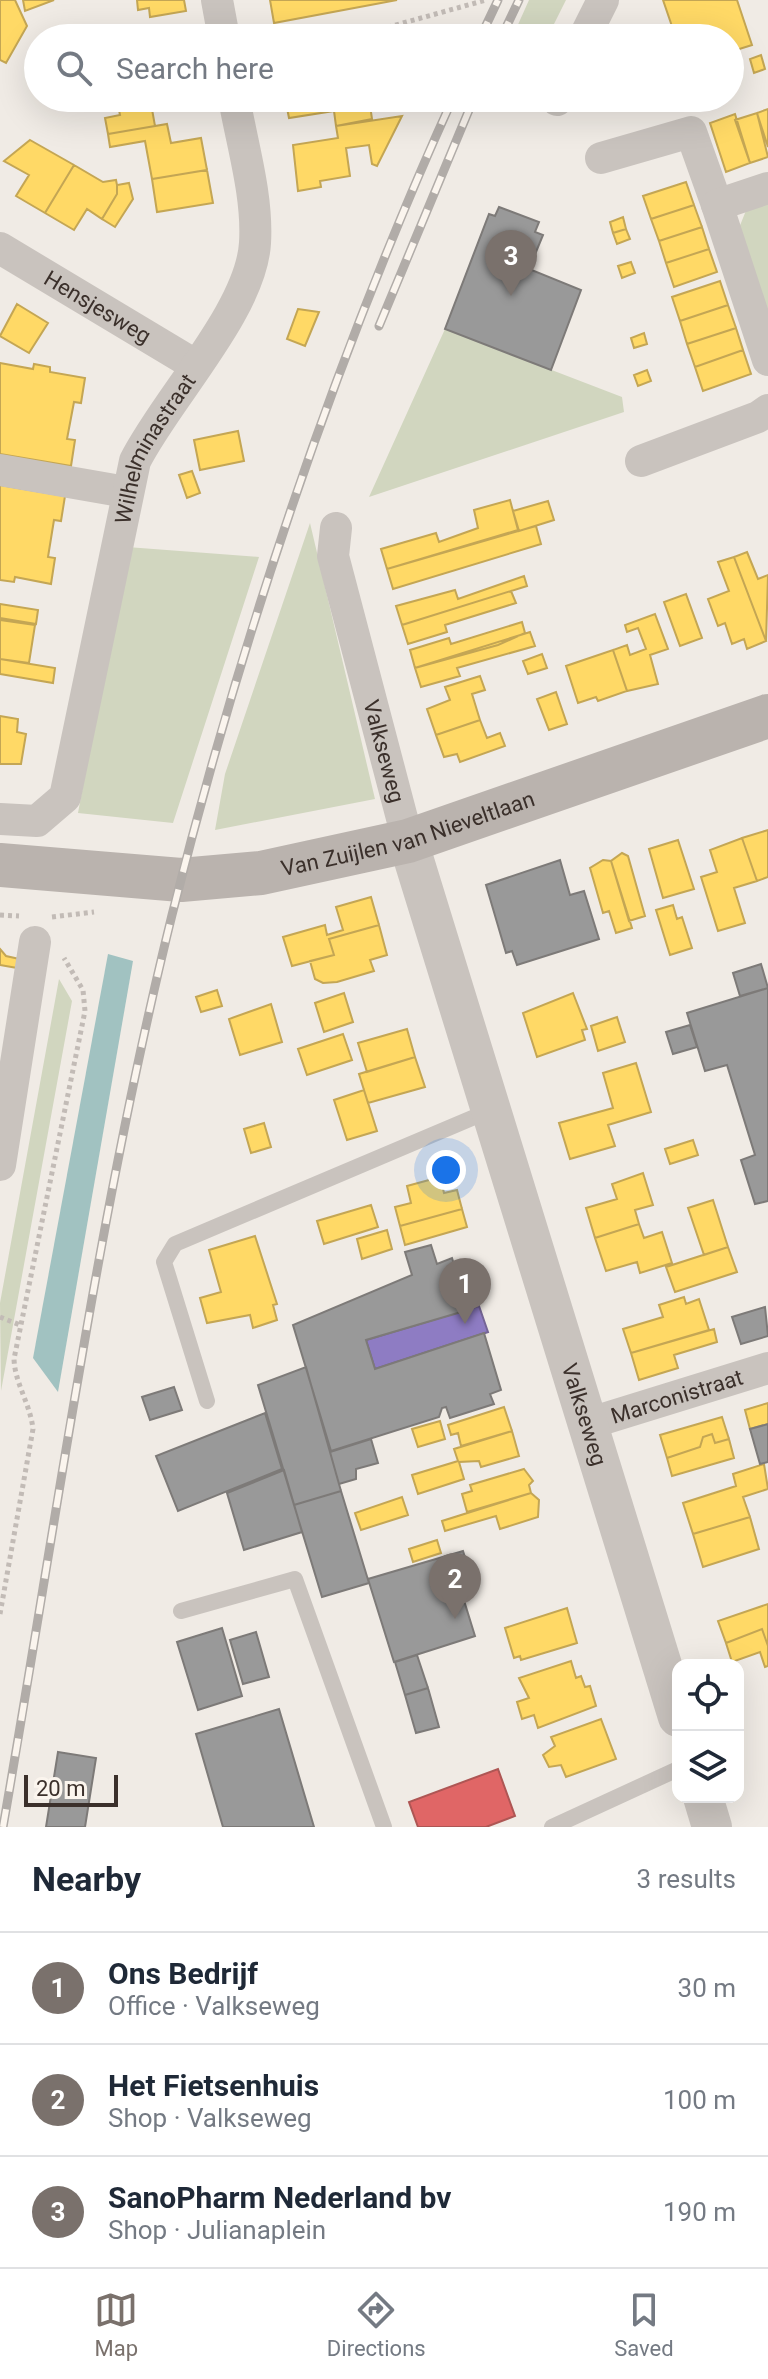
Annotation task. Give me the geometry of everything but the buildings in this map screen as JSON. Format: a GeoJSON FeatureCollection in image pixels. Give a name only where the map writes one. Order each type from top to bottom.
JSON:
{"type":"FeatureCollection","features":[{"type":"Feature","properties":{"kind":"main road","name":"Van Zuijlen van Nieveltlaan"},"geometry":{"type":"LineString","coordinates":[[17,866],[181,880],[261,873],[408,841],[768,716]]}},
{"type":"Feature","properties":{"kind":"street"},"geometry":{"type":"LineString","coordinates":[[217,0],[221,24]]}},
{"type":"Feature","properties":{"kind":"street"},"geometry":{"type":"LineString","coordinates":[[591,24],[603,0]]}},
{"type":"Feature","properties":{"kind":"street","name":"Wilhelminastraat"},"geometry":{"type":"LineString","coordinates":[[0,819],[37,821],[65,797],[72,775],[126,492],[135,461],[150,430],[195,365],[246,279],[255,244],[253,209],[236,112]]}},
{"type":"Feature","properties":{"kind":"street"},"geometry":{"type":"LineString","coordinates":[[601,158],[691,132],[768,360]]}},
{"type":"Feature","properties":{"kind":"street"},"geometry":{"type":"LineString","coordinates":[[717,205],[768,188]]}},
{"type":"Feature","properties":{"kind":"street","name":"Hensjesweg"},"geometry":{"type":"LineString","coordinates":[[0,248],[195,365]]}},
{"type":"Feature","properties":{"kind":"street"},"geometry":{"type":"LineString","coordinates":[[641,461],[758,417],[768,410]]}},
{"type":"Feature","properties":{"kind":"street"},"geometry":{"type":"LineString","coordinates":[[0,470],[126,492]]}},
{"type":"Feature","properties":{"kind":"street","name":"Valkseweg"},"geometry":{"type":"LineString","coordinates":[[336,528],[333,556],[408,841],[672,1698]]}},
{"type":"Feature","properties":{"kind":"street"},"geometry":{"type":"LineString","coordinates":[[0,1165],[49,949]]}},
{"type":"Feature","properties":{"kind":"street","name":"Marconistraat"},"geometry":{"type":"LineString","coordinates":[[587,1424],[768,1368]]}},
{"type":"Feature","properties":{"kind":"street"},"geometry":{"type":"LineString","coordinates":[[705,1803],[712,1827]]}},
{"type":"Feature","properties":{"kind":"lane"},"geometry":{"type":"LineString","coordinates":[[207,1401],[164,1262],[175,1244],[491,1110]]}},
{"type":"Feature","properties":{"kind":"lane"},"geometry":{"type":"LineString","coordinates":[[181,1611],[295,1579],[384,1827]]}},
{"type":"Feature","properties":{"kind":"lane"},"geometry":{"type":"LineString","coordinates":[[552,1827],[672,1772]]}},
{"type":"Feature","properties":{"kind":"path"},"geometry":{"type":"LineString","coordinates":[[399,24],[486,0]]}},
{"type":"Feature","properties":{"kind":"path"},"geometry":{"type":"LineString","coordinates":[[0,1614],[33,1429],[30,1406],[15,1377],[14,1359],[85,1011],[83,990],[49,949]]}},
{"type":"Feature","properties":{"kind":"path"},"geometry":{"type":"LineString","coordinates":[[0,1317],[20,1325]]}},
{"type":"Feature","properties":{"kind":"green space"},"geometry":{"type":"Polygon","coordinates":[[[529,0],[566,0],[554,24],[518,24],[529,0]]]}},
{"type":"Feature","properties":{"kind":"green space"},"geometry":{"type":"Polygon","coordinates":[[[768,203],[768,317],[739,228],[747,208],[768,203]]]}},
{"type":"Feature","properties":{"kind":"green space"},"geometry":{"type":"Polygon","coordinates":[[[445,329],[622,397],[624,412],[369,497],[445,329]]]}},
{"type":"Feature","properties":{"kind":"green space"},"geometry":{"type":"Polygon","coordinates":[[[310,523],[375,799],[215,830],[225,774],[310,523]]]}},
{"type":"Feature","properties":{"kind":"green space"},"geometry":{"type":"Polygon","coordinates":[[[127,547],[259,557],[173,823],[78,813],[127,547]]]}},
{"type":"Feature","properties":{"kind":"green space"},"geometry":{"type":"Polygon","coordinates":[[[59,979],[72,1001],[1,1391],[0,1303],[59,979]]]}},
{"type":"Feature","properties":{"kind":"water"},"geometry":{"type":"Polygon","coordinates":[[[108,954],[133,961],[58,1392],[33,1358],[108,954]]]}},
{"type":"Feature","properties":{"kind":"railway"},"geometry":{"type":"LineString","coordinates":[[487,24],[498,0]]}},
{"type":"Feature","properties":{"kind":"railway"},"geometry":{"type":"LineString","coordinates":[[508,24],[519,0]]}},
{"type":"Feature","properties":{"kind":"railway"},"geometry":{"type":"LineString","coordinates":[[3,1827],[100,1255],[146,1028],[199,810],[260,603],[330,398],[447,112]]}},
{"type":"Feature","properties":{"kind":"railway"},"geometry":{"type":"LineString","coordinates":[[379,326],[468,112]]}},
{"type":"Feature","properties":{"kind":"place","name":"SanoPharm Nederland bv"},"geometry":{"type":"Point","coordinates":[511,296]}},
{"type":"Feature","properties":{"kind":"place","name":"Ons Bedrijf"},"geometry":{"type":"Point","coordinates":[465,1324]}},
{"type":"Feature","properties":{"kind":"place","name":"Het Fietsenhuis"},"geometry":{"type":"Point","coordinates":[455,1619]}}]}
